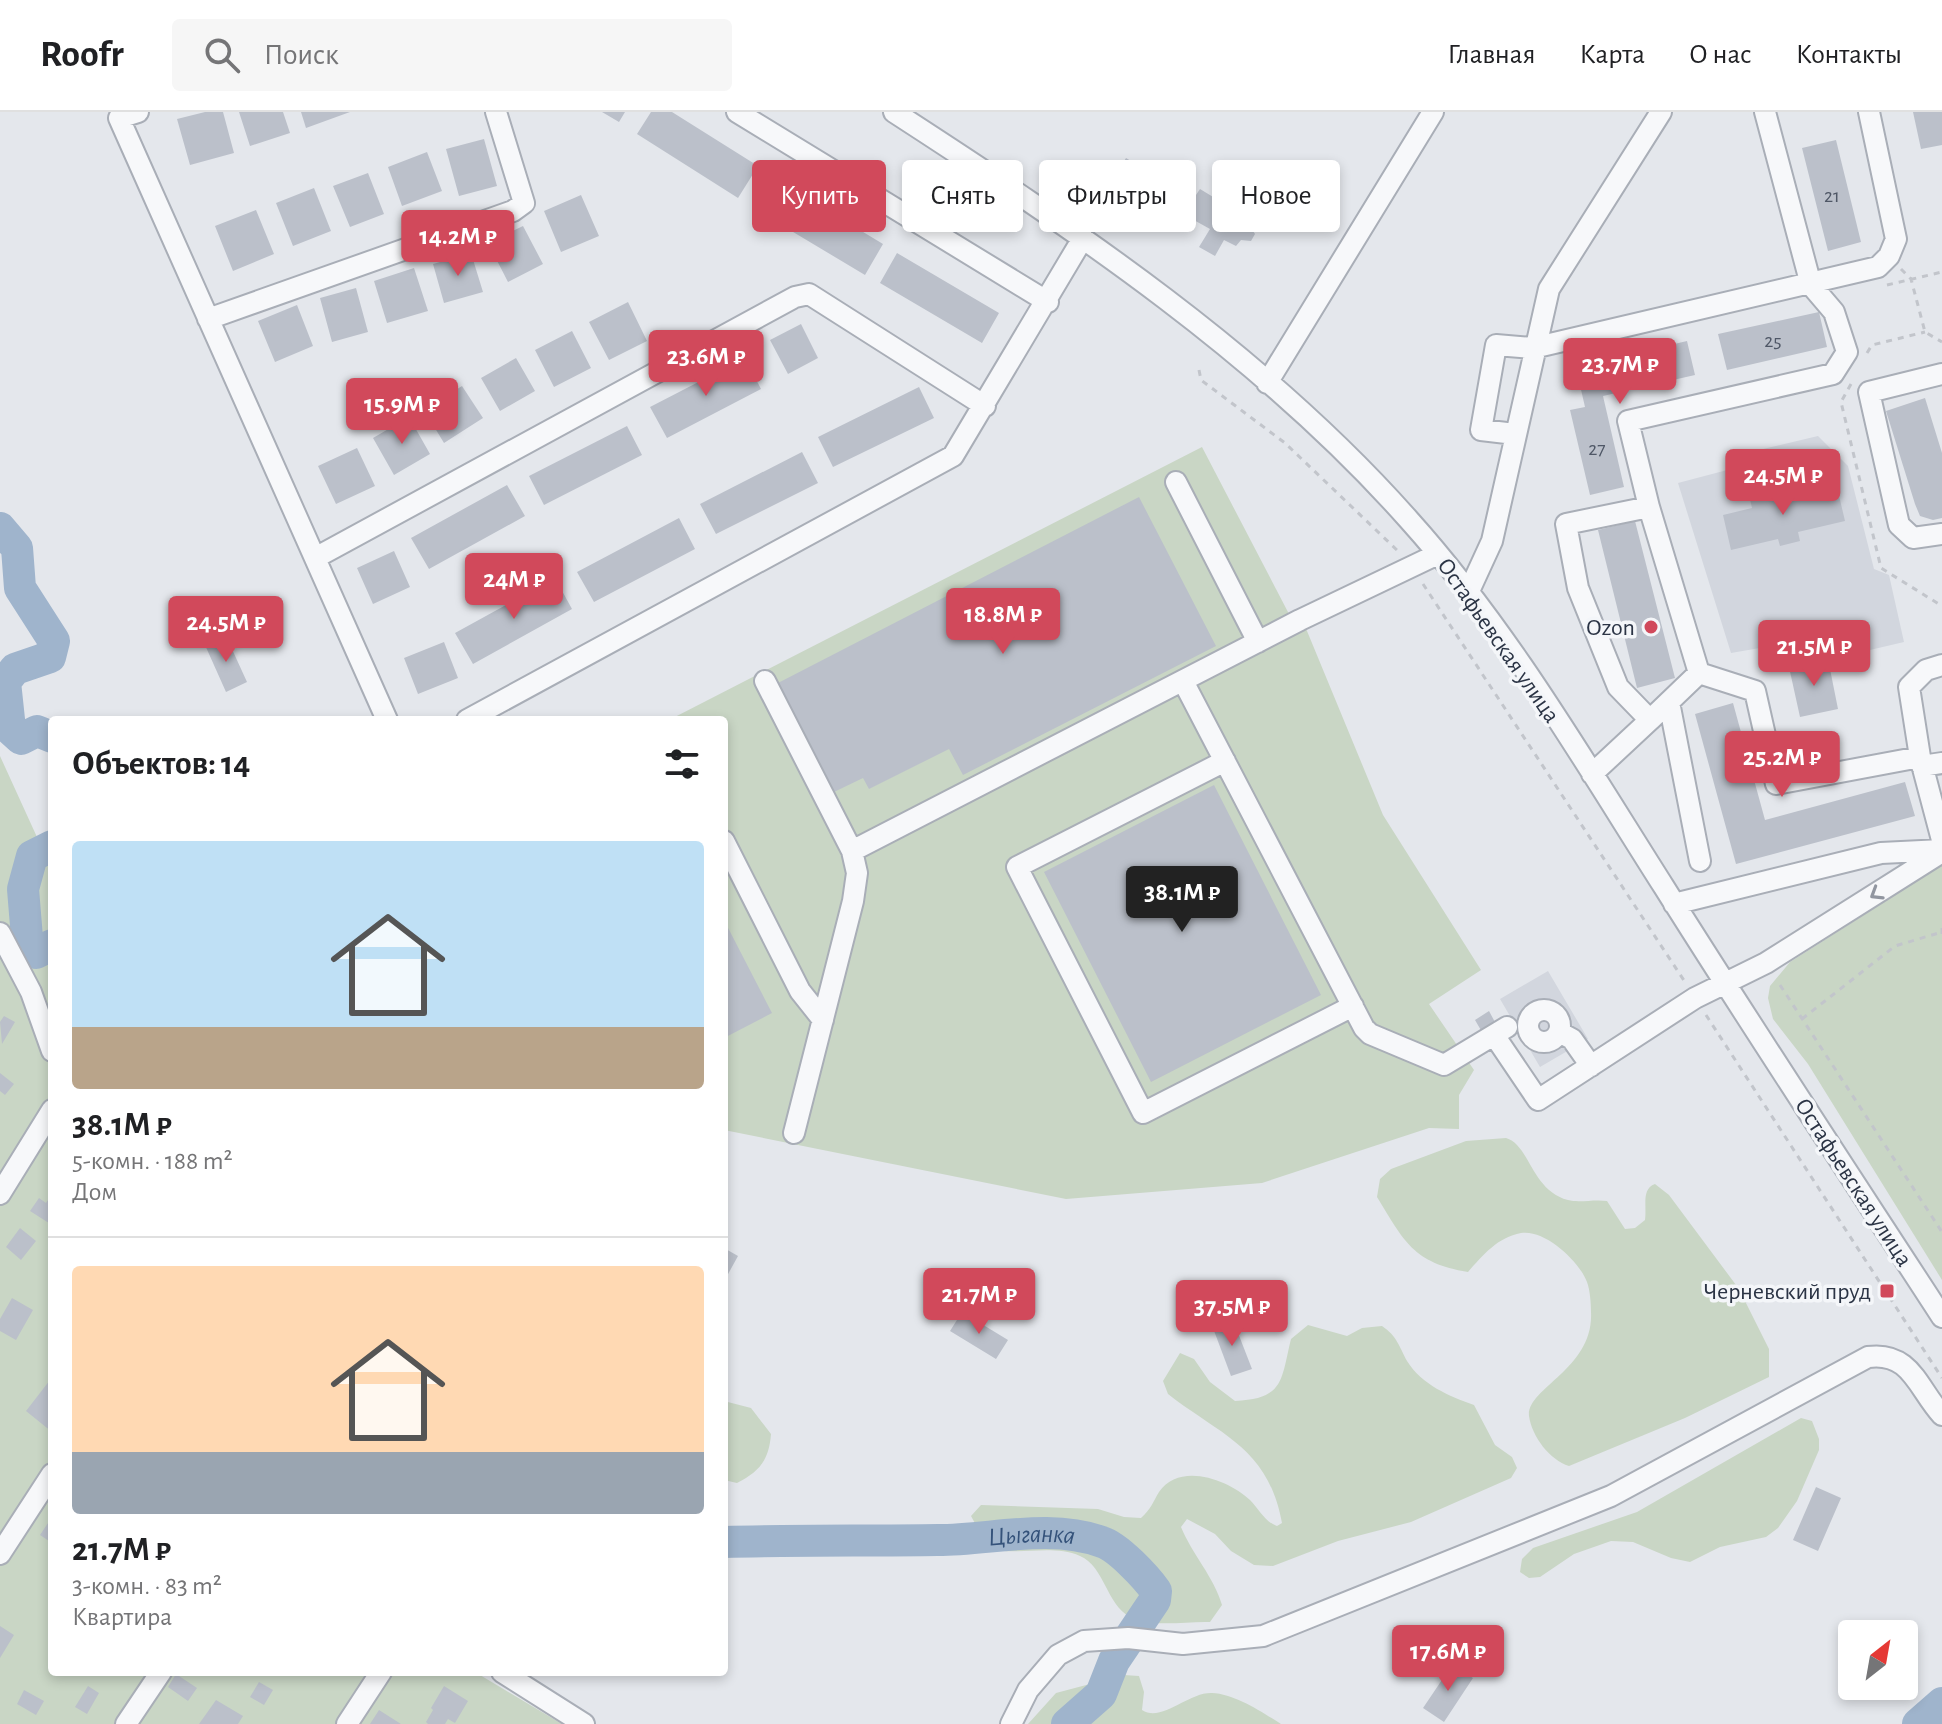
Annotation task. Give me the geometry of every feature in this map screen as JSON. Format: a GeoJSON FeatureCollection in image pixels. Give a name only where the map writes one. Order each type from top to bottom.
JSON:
{"type":"FeatureCollection","features":[{"type":"Feature","properties":{"kind":"street"},"geometry":{"type":"LineString","coordinates":[[138,112],[119,118],[385,716]]}},
{"type":"Feature","properties":{"kind":"street"},"geometry":{"type":"LineString","coordinates":[[208,319],[513,211],[524,203],[496,112]]}},
{"type":"Feature","properties":{"kind":"street"},"geometry":{"type":"LineString","coordinates":[[737,112],[1048,302]]}},
{"type":"Feature","properties":{"kind":"street","name":"Остафьевская улица"},"geometry":{"type":"LineString","coordinates":[[894,112],[1083,238],[1267,383],[1363,472],[1438,554],[1469,591],[1592,774],[1942,1317]]}},
{"type":"Feature","properties":{"kind":"street"},"geometry":{"type":"LineString","coordinates":[[1267,383],[1433,112]]}},
{"type":"Feature","properties":{"kind":"street"},"geometry":{"type":"LineString","coordinates":[[1469,591],[1492,541],[1533,348],[1549,289],[1661,112]]}},
{"type":"Feature","properties":{"kind":"street"},"geometry":{"type":"LineString","coordinates":[[1699,673],[1649,507],[1628,421],[1833,374],[1847,352],[1834,312],[1811,285],[1765,112]]}},
{"type":"Feature","properties":{"kind":"street"},"geometry":{"type":"LineString","coordinates":[[1515,434],[1481,430],[1496,345],[1533,348],[1878,267],[1889,256],[1896,239],[1869,112]]}},
{"type":"Feature","properties":{"kind":"street"},"geometry":{"type":"LineString","coordinates":[[474,716],[953,456],[1048,302],[1083,238]]}},
{"type":"Feature","properties":{"kind":"street"},"geometry":{"type":"LineString","coordinates":[[315,558],[795,297],[809,294],[822,301],[985,406]]}},
{"type":"Feature","properties":{"kind":"street"},"geometry":{"type":"LineString","coordinates":[[1942,374],[1869,392],[1899,525],[1913,538],[1942,534]]}},
{"type":"Feature","properties":{"kind":"street"},"geometry":{"type":"LineString","coordinates":[[1176,482],[1258,642]]}},
{"type":"Feature","properties":{"kind":"street"},"geometry":{"type":"LineString","coordinates":[[1649,507],[1566,524],[1578,588],[1618,687],[1650,720]]}},
{"type":"Feature","properties":{"kind":"street"},"geometry":{"type":"LineString","coordinates":[[852,851],[1258,642],[1438,554]]}},
{"type":"Feature","properties":{"kind":"street"},"geometry":{"type":"LineString","coordinates":[[1942,665],[1926,670],[1909,687],[1928,762],[1942,840]]}},
{"type":"Feature","properties":{"kind":"street"},"geometry":{"type":"LineString","coordinates":[[1592,774],[1699,673]]}},
{"type":"Feature","properties":{"kind":"street"},"geometry":{"type":"LineString","coordinates":[[1699,673],[1755,691],[1776,784],[1928,762]]}},
{"type":"Feature","properties":{"kind":"street"},"geometry":{"type":"LineString","coordinates":[[765,681],[852,851],[857,873],[853,901],[794,1133]]}},
{"type":"Feature","properties":{"kind":"street"},"geometry":{"type":"LineString","coordinates":[[1183,681],[1370,1034],[1436,1064],[1449,1064],[1500,1031],[1538,1100],[1695,998],[1766,963],[1942,851]]}},
{"type":"Feature","properties":{"kind":"street"},"geometry":{"type":"LineString","coordinates":[[1669,702],[1700,861]]}},
{"type":"Feature","properties":{"kind":"street"},"geometry":{"type":"LineString","coordinates":[[1225,761],[1017,867],[1143,1113],[1353,1006]]}},
{"type":"Feature","properties":{"kind":"street"},"geometry":{"type":"LineString","coordinates":[[728,849],[800,991],[823,1020]]}},
{"type":"Feature","properties":{"kind":"street"},"geometry":{"type":"LineString","coordinates":[[1674,904],[1881,853],[1942,851]]}},
{"type":"Feature","properties":{"kind":"street"},"geometry":{"type":"LineString","coordinates":[[0,933],[31,992],[48,1040]]}},
{"type":"Feature","properties":{"kind":"street"},"geometry":{"type":"LineString","coordinates":[[1559,1032],[1572,1039],[1591,1066]]}},
{"type":"Feature","properties":{"kind":"street"},"geometry":{"type":"LineString","coordinates":[[0,1194],[48,1116]]}},
{"type":"Feature","properties":{"kind":"street"},"geometry":{"type":"LineString","coordinates":[[1011,1724],[1028,1690],[1058,1655],[1084,1641],[1128,1638],[1183,1644],[1263,1636],[1611,1496],[1868,1357],[1891,1357],[1908,1367],[1942,1415]]}},
{"type":"Feature","properties":{"kind":"street"},"geometry":{"type":"LineString","coordinates":[[0,1554],[48,1480]]}},
{"type":"Feature","properties":{"kind":"street"},"geometry":{"type":"LineString","coordinates":[[126,1724],[158,1676]]}},
{"type":"Feature","properties":{"kind":"street"},"geometry":{"type":"LineString","coordinates":[[347,1724],[378,1676]]}},
{"type":"Feature","properties":{"kind":"street"},"geometry":{"type":"LineString","coordinates":[[508,1676],[575,1721]]}},
{"type":"Feature","properties":{"kind":"path"},"geometry":{"type":"LineString","coordinates":[[1889,256],[1911,279],[1925,332],[1942,342]]}},
{"type":"Feature","properties":{"kind":"path"},"geometry":{"type":"LineString","coordinates":[[1199,370],[1201,380],[1285,443],[1343,495],[1410,567],[1446,614],[1942,1378]]}},
{"type":"Feature","properties":{"kind":"path"},"geometry":{"type":"LineString","coordinates":[[1802,1019],[1895,946],[1941,932]]}},
{"type":"Feature","properties":{"kind":"path"},"geometry":{"type":"LineString","coordinates":[[1780,985],[1942,1232]]}},
{"type":"Feature","properties":{"kind":"shaded area"},"geometry":{"type":"Polygon","coordinates":[[[1818,436],[1848,466],[1874,569],[1889,575],[1904,642],[1840,657],[1824,637],[1731,653],[1678,483],[1731,469],[1742,454],[1818,436]]]}},
{"type":"Feature","properties":{"kind":"shaded area"},"geometry":{"type":"Polygon","coordinates":[[[1548,971],[1588,1039],[1540,1067],[1500,999],[1548,971]]]}},
{"type":"Feature","properties":{"kind":"green space"},"geometry":{"type":"Polygon","coordinates":[[[1202,447],[1289,614],[1297,610],[1383,815],[1481,970],[1429,1004],[1474,1070],[1459,1095],[1459,1129],[1429,1128],[1262,1183],[1066,1199],[728,1131],[728,716],[677,716],[1202,447]]]}},
{"type":"Feature","properties":{"kind":"green space"},"geometry":{"type":"Polygon","coordinates":[[[0,756],[48,861],[48,1676],[482,1676],[562,1724],[0,1724],[0,756]]]}},
{"type":"Feature","properties":{"kind":"green space"},"geometry":{"type":"Polygon","coordinates":[[[1942,865],[1942,1280],[1808,1064],[1773,1019],[1768,998],[1770,986],[1790,962],[1942,865]]]}},
{"type":"Feature","properties":{"kind":"green space"},"geometry":{"type":"Polygon","coordinates":[[[1506,1138],[1521,1149],[1538,1178],[1556,1195],[1572,1201],[1607,1201],[1625,1229],[1635,1228],[1645,1220],[1646,1194],[1651,1186],[1655,1184],[1669,1195],[1739,1289],[1769,1349],[1769,1377],[1685,1418],[1569,1466],[1549,1453],[1538,1439],[1529,1416],[1538,1396],[1572,1363],[1589,1332],[1591,1312],[1588,1285],[1577,1265],[1550,1241],[1530,1233],[1513,1235],[1498,1243],[1468,1272],[1434,1263],[1403,1238],[1377,1197],[1380,1179],[1391,1169],[1466,1141],[1506,1138]]]}},
{"type":"Feature","properties":{"kind":"green space"},"geometry":{"type":"Polygon","coordinates":[[[1308,1325],[1347,1336],[1362,1328],[1382,1326],[1397,1342],[1420,1377],[1474,1405],[1495,1445],[1512,1457],[1517,1468],[1511,1478],[1411,1522],[1338,1541],[1273,1566],[1254,1565],[1231,1551],[1215,1534],[1187,1519],[1181,1527],[1222,1605],[1210,1622],[1158,1623],[1130,1617],[1116,1604],[1095,1568],[1080,1556],[1047,1550],[989,1549],[971,1516],[981,1505],[1098,1509],[1124,1517],[1141,1518],[1159,1492],[1179,1477],[1204,1477],[1230,1486],[1250,1500],[1269,1522],[1277,1526],[1282,1523],[1266,1477],[1253,1460],[1239,1445],[1168,1394],[1163,1381],[1180,1353],[1194,1359],[1210,1382],[1235,1401],[1263,1396],[1272,1391],[1282,1376],[1291,1339],[1308,1325]]]}},
{"type":"Feature","properties":{"kind":"green space"},"geometry":{"type":"Polygon","coordinates":[[[728,1402],[751,1408],[771,1434],[762,1464],[737,1483],[728,1481],[728,1402]]]}},
{"type":"Feature","properties":{"kind":"green space"},"geometry":{"type":"Polygon","coordinates":[[[1801,1418],[1812,1421],[1819,1439],[1819,1450],[1797,1501],[1778,1528],[1766,1537],[1720,1547],[1690,1562],[1671,1558],[1633,1542],[1611,1541],[1574,1554],[1540,1577],[1529,1578],[1520,1572],[1522,1559],[1533,1548],[1637,1512],[1801,1418]]]}},
{"type":"Feature","properties":{"kind":"green space"},"geometry":{"type":"Polygon","coordinates":[[[1124,1675],[1139,1676],[1144,1692],[1142,1710],[1150,1713],[1158,1713],[1194,1697],[1212,1693],[1239,1700],[1281,1724],[1028,1724],[1056,1693],[1124,1675]]]}},
{"type":"Feature","properties":{"kind":"building"},"geometry":{"type":"Polygon","coordinates":[[[205,112],[223,112],[234,153],[190,165],[177,119],[205,112]]]}},
{"type":"Feature","properties":{"kind":"building"},"geometry":{"type":"Polygon","coordinates":[[[239,112],[283,112],[290,133],[250,146],[239,112]]]}},
{"type":"Feature","properties":{"kind":"building"},"geometry":{"type":"Polygon","coordinates":[[[301,112],[350,112],[306,128],[301,112]]]}},
{"type":"Feature","properties":{"kind":"building"},"geometry":{"type":"Polygon","coordinates":[[[602,112],[625,112],[619,122],[602,112]]]}},
{"type":"Feature","properties":{"kind":"building"},"geometry":{"type":"Polygon","coordinates":[[[651,112],[672,112],[752,162],[752,176],[738,198],[637,134],[651,112]]]}},
{"type":"Feature","properties":{"kind":"building"},"geometry":{"type":"Polygon","coordinates":[[[1913,112],[1942,112],[1942,145],[1921,149],[1913,112]]]}},
{"type":"Feature","properties":{"kind":"building"},"geometry":{"type":"Polygon","coordinates":[[[484,139],[497,186],[459,196],[446,149],[484,139]]]}},
{"type":"Feature","properties":{"kind":"building"},"geometry":{"type":"Polygon","coordinates":[[[1836,140],[1861,242],[1828,251],[1802,148],[1836,140]]]}},
{"type":"Feature","properties":{"kind":"building"},"geometry":{"type":"Polygon","coordinates":[[[427,152],[442,191],[402,206],[388,167],[427,152]]]}},
{"type":"Feature","properties":{"kind":"building"},"geometry":{"type":"Polygon","coordinates":[[[368,173],[384,214],[350,227],[333,186],[368,173]]]}},
{"type":"Feature","properties":{"kind":"building"},"geometry":{"type":"Polygon","coordinates":[[[314,188],[331,231],[293,246],[276,203],[314,188]]]}},
{"type":"Feature","properties":{"kind":"building"},"geometry":{"type":"Polygon","coordinates":[[[1200,189],[1212,196],[1212,232],[1254,232],[1251,241],[1241,240],[1236,246],[1224,240],[1215,256],[1199,247],[1210,229],[1196,221],[1196,195],[1200,189]]]}},
{"type":"Feature","properties":{"kind":"building"},"geometry":{"type":"Polygon","coordinates":[[[581,195],[599,236],[561,252],[544,211],[581,195]]]}},
{"type":"Feature","properties":{"kind":"building"},"geometry":{"type":"Polygon","coordinates":[[[256,210],[274,254],[233,271],[215,226],[256,210]]]}},
{"type":"Feature","properties":{"kind":"building"},"geometry":{"type":"Polygon","coordinates":[[[523,226],[543,264],[508,282],[488,243],[523,226]]]}},
{"type":"Feature","properties":{"kind":"building"},"geometry":{"type":"Polygon","coordinates":[[[793,232],[863,232],[883,244],[865,275],[793,232]]]}},
{"type":"Feature","properties":{"kind":"building"},"geometry":{"type":"Polygon","coordinates":[[[471,253],[483,292],[444,303],[433,264],[471,253]]]}},
{"type":"Feature","properties":{"kind":"building"},"geometry":{"type":"Polygon","coordinates":[[[897,253],[999,313],[982,343],[880,283],[897,253]]]}},
{"type":"Feature","properties":{"kind":"building"},"geometry":{"type":"Polygon","coordinates":[[[414,268],[428,311],[387,323],[374,281],[414,268]]]}},
{"type":"Feature","properties":{"kind":"building"},"geometry":{"type":"Polygon","coordinates":[[[356,288],[368,332],[332,342],[320,298],[356,288]]]}},
{"type":"Feature","properties":{"kind":"building"},"geometry":{"type":"Polygon","coordinates":[[[628,302],[647,341],[609,360],[589,322],[628,302]]]}},
{"type":"Feature","properties":{"kind":"building"},"geometry":{"type":"Polygon","coordinates":[[[297,305],[313,346],[275,362],[258,321],[297,305]]]}},
{"type":"Feature","properties":{"kind":"building"},"geometry":{"type":"Polygon","coordinates":[[[1819,312],[1827,347],[1727,370],[1718,334],[1819,312]]]}},
{"type":"Feature","properties":{"kind":"building"},"geometry":{"type":"Polygon","coordinates":[[[801,324],[818,358],[788,374],[770,340],[801,324]]]}},
{"type":"Feature","properties":{"kind":"building"},"geometry":{"type":"Polygon","coordinates":[[[572,331],[591,368],[554,387],[535,350],[572,331]]]}},
{"type":"Feature","properties":{"kind":"building"},"geometry":{"type":"Polygon","coordinates":[[[1687,341],[1695,375],[1603,396],[1624,487],[1590,495],[1570,410],[1585,407],[1579,381],[1597,377],[1594,363],[1687,341]]]}},
{"type":"Feature","properties":{"kind":"building"},"geometry":{"type":"Polygon","coordinates":[[[516,358],[535,391],[500,411],[481,378],[516,358]]]}},
{"type":"Feature","properties":{"kind":"building"},"geometry":{"type":"Polygon","coordinates":[[[745,358],[761,389],[667,438],[650,407],[745,358]]]}},
{"type":"Feature","properties":{"kind":"building"},"geometry":{"type":"Polygon","coordinates":[[[462,386],[483,418],[444,443],[424,410],[462,386]]]}},
{"type":"Feature","properties":{"kind":"building"},"geometry":{"type":"Polygon","coordinates":[[[919,387],[934,418],[833,467],[818,437],[919,387]]]}},
{"type":"Feature","properties":{"kind":"building"},"geometry":{"type":"Polygon","coordinates":[[[1925,398],[1942,453],[1942,518],[1933,520],[1920,516],[1886,411],[1925,398]]]}},
{"type":"Feature","properties":{"kind":"building"},"geometry":{"type":"Polygon","coordinates":[[[409,417],[430,454],[394,475],[373,438],[409,417]]]}},
{"type":"Feature","properties":{"kind":"building"},"geometry":{"type":"Polygon","coordinates":[[[627,426],[642,455],[544,505],[529,476],[627,426]]]}},
{"type":"Feature","properties":{"kind":"building"},"geometry":{"type":"Polygon","coordinates":[[[357,448],[375,486],[336,504],[318,466],[357,448]]]}},
{"type":"Feature","properties":{"kind":"building"},"geometry":{"type":"Polygon","coordinates":[[[802,452],[818,483],[716,534],[700,504],[802,452]]]}},
{"type":"Feature","properties":{"kind":"building"},"geometry":{"type":"Polygon","coordinates":[[[507,485],[525,516],[429,569],[411,538],[507,485]]]}},
{"type":"Feature","properties":{"kind":"building"},"geometry":{"type":"Polygon","coordinates":[[[1801,487],[1803,495],[1837,487],[1845,521],[1798,532],[1800,541],[1780,546],[1778,539],[1731,550],[1723,515],[1752,508],[1750,499],[1801,487]]]}},
{"type":"Feature","properties":{"kind":"building"},"geometry":{"type":"Polygon","coordinates":[[[1139,497],[1216,646],[963,775],[949,749],[869,789],[863,778],[834,792],[778,683],[1139,497]]]}},
{"type":"Feature","properties":{"kind":"building"},"geometry":{"type":"Polygon","coordinates":[[[679,518],[695,549],[594,602],[577,572],[679,518]]]}},
{"type":"Feature","properties":{"kind":"building"},"geometry":{"type":"Polygon","coordinates":[[[1635,521],[1675,678],[1637,688],[1598,530],[1635,521]]]}},
{"type":"Feature","properties":{"kind":"building"},"geometry":{"type":"Polygon","coordinates":[[[394,551],[410,587],[373,604],[357,568],[394,551]]]}},
{"type":"Feature","properties":{"kind":"building"},"geometry":{"type":"Polygon","coordinates":[[[555,578],[572,609],[473,664],[455,633],[555,578]]]}},
{"type":"Feature","properties":{"kind":"building"},"geometry":{"type":"Polygon","coordinates":[[[226,636],[247,682],[226,692],[205,645],[226,636]]]}},
{"type":"Feature","properties":{"kind":"building"},"geometry":{"type":"Polygon","coordinates":[[[444,642],[458,678],[418,694],[404,658],[444,642]]]}},
{"type":"Feature","properties":{"kind":"building"},"geometry":{"type":"Polygon","coordinates":[[[1828,659],[1838,709],[1800,717],[1789,667],[1828,659]]]}},
{"type":"Feature","properties":{"kind":"building"},"geometry":{"type":"Polygon","coordinates":[[[1733,703],[1765,820],[1905,782],[1915,816],[1736,864],[1695,714],[1733,703]]]}},
{"type":"Feature","properties":{"kind":"building"},"geometry":{"type":"Polygon","coordinates":[[[1214,785],[1321,995],[1151,1082],[1044,872],[1214,785]]]}},
{"type":"Feature","properties":{"kind":"building"},"geometry":{"type":"Polygon","coordinates":[[[728,928],[772,1013],[728,1036],[728,928]]]}},
{"type":"Feature","properties":{"kind":"building"},"geometry":{"type":"Polygon","coordinates":[[[1489,1011],[1496,1024],[1482,1032],[1475,1020],[1489,1011]]]}},
{"type":"Feature","properties":{"kind":"building"},"geometry":{"type":"Polygon","coordinates":[[[4,1016],[15,1022],[2,1044],[0,1022],[4,1016]]]}},
{"type":"Feature","properties":{"kind":"building"},"geometry":{"type":"Polygon","coordinates":[[[0,1073],[14,1084],[5,1095],[0,1091],[0,1073]]]}},
{"type":"Feature","properties":{"kind":"building"},"geometry":{"type":"Polygon","coordinates":[[[39,1198],[46,1203],[48,1200],[48,1222],[30,1211],[39,1198]]]}},
{"type":"Feature","properties":{"kind":"building"},"geometry":{"type":"Polygon","coordinates":[[[20,1228],[36,1241],[21,1260],[6,1247],[20,1228]]]}},
{"type":"Feature","properties":{"kind":"building"},"geometry":{"type":"Polygon","coordinates":[[[728,1250],[738,1256],[728,1274],[728,1250]]]}},
{"type":"Feature","properties":{"kind":"building"},"geometry":{"type":"Polygon","coordinates":[[[12,1298],[33,1310],[16,1340],[0,1331],[0,1319],[12,1298]]]}},
{"type":"Feature","properties":{"kind":"building"},"geometry":{"type":"Polygon","coordinates":[[[962,1312],[1008,1340],[996,1359],[950,1331],[962,1312]]]}},
{"type":"Feature","properties":{"kind":"building"},"geometry":{"type":"Polygon","coordinates":[[[1233,1320],[1252,1369],[1231,1376],[1213,1328],[1233,1320]]]}},
{"type":"Feature","properties":{"kind":"building"},"geometry":{"type":"Polygon","coordinates":[[[48,1383],[48,1429],[26,1411],[48,1383]]]}},
{"type":"Feature","properties":{"kind":"building"},"geometry":{"type":"Polygon","coordinates":[[[1816,1487],[1841,1498],[1818,1551],[1793,1540],[1816,1487]]]}},
{"type":"Feature","properties":{"kind":"building"},"geometry":{"type":"Polygon","coordinates":[[[48,1523],[48,1540],[40,1535],[48,1523]]]}},
{"type":"Feature","properties":{"kind":"building"},"geometry":{"type":"Polygon","coordinates":[[[0,1626],[14,1635],[0,1658],[0,1626]]]}},
{"type":"Feature","properties":{"kind":"building"},"geometry":{"type":"Polygon","coordinates":[[[1452,1665],[1473,1678],[1444,1722],[1423,1708],[1452,1665]]]}},
{"type":"Feature","properties":{"kind":"building"},"geometry":{"type":"Polygon","coordinates":[[[175,1676],[179,1676],[197,1688],[188,1701],[168,1687],[175,1676]]]}},
{"type":"Feature","properties":{"kind":"building"},"geometry":{"type":"Polygon","coordinates":[[[259,1682],[273,1690],[264,1705],[250,1697],[259,1682]]]}},
{"type":"Feature","properties":{"kind":"building"},"geometry":{"type":"Polygon","coordinates":[[[88,1686],[99,1693],[87,1714],[75,1707],[88,1686]]]}},
{"type":"Feature","properties":{"kind":"building"},"geometry":{"type":"Polygon","coordinates":[[[444,1686],[468,1701],[455,1723],[448,1719],[445,1724],[428,1724],[431,1708],[444,1686]]]}},
{"type":"Feature","properties":{"kind":"building"},"geometry":{"type":"Polygon","coordinates":[[[24,1690],[44,1701],[36,1715],[17,1704],[24,1690]]]}},
{"type":"Feature","properties":{"kind":"building"},"geometry":{"type":"Polygon","coordinates":[[[216,1700],[243,1716],[238,1724],[199,1724],[216,1700]]]}},
{"type":"Feature","properties":{"kind":"building"},"geometry":{"type":"Polygon","coordinates":[[[379,1710],[401,1724],[370,1724],[379,1710]]]}},
{"type":"Feature","properties":{"kind":"waterway","name":"Цыганка"},"geometry":{"type":"LineString","coordinates":[[0,528],[17,548],[20,588],[54,641],[50,657],[15,669],[5,682],[10,729],[21,739],[37,731],[48,735]]}},
{"type":"Feature","properties":{"kind":"waterway","name":"Цыганка"},"geometry":{"type":"LineString","coordinates":[[48,848],[32,856],[23,889],[28,950],[36,953],[48,947]]}},
{"type":"Feature","properties":{"kind":"waterway","name":"Цыганка"},"geometry":{"type":"LineString","coordinates":[[728,1542],[938,1540],[1041,1533],[1082,1536],[1109,1545],[1151,1585],[1156,1591],[1155,1600],[1114,1661],[1101,1694],[1067,1724]]}},
{"type":"Feature","properties":{"kind":"waterway"},"geometry":{"type":"LineString","coordinates":[[1918,1724],[1942,1703]]}},
{"type":"Feature","properties":{"kind":"place","name":"Ozon"},"geometry":{"type":"Point","coordinates":[1651,627]}},
{"type":"Feature","properties":{"kind":"place","name":"Черневский пруд"},"geometry":{"type":"Point","coordinates":[1887,1291]}}]}
